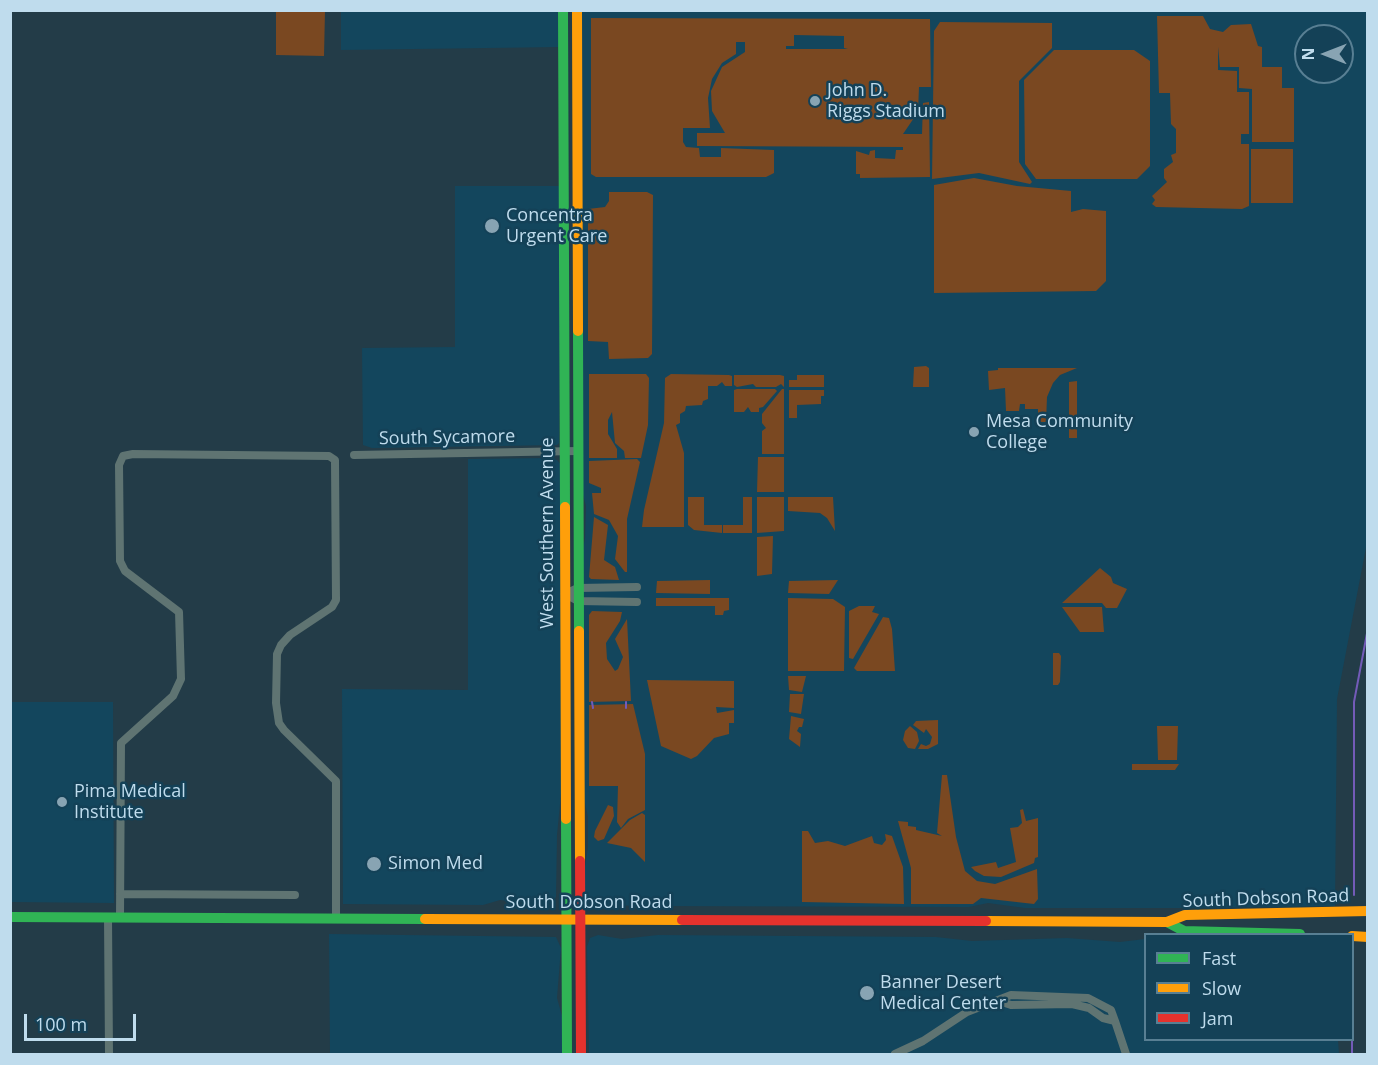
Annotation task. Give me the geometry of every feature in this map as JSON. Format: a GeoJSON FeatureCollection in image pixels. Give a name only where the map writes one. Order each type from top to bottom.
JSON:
{"type":"FeatureCollection","features":[{"type":"Feature","properties":{"kind":"main road","name":"West Southern Avenue"},"geometry":{"type":"LineString","coordinates":[[563,10],[567,1054]]}},
{"type":"Feature","properties":{"kind":"main road","name":"West Southern Avenue"},"geometry":{"type":"LineString","coordinates":[[577,10],[581,1054]]}},
{"type":"Feature","properties":{"kind":"main road"},"geometry":{"type":"LineString","coordinates":[[565,702],[571,710],[572,742],[579,768]]}},
{"type":"Feature","properties":{"kind":"main road","name":"South Dobson Road"},"geometry":{"type":"LineString","coordinates":[[10,917],[1167,922],[1185,915],[1368,911]]}},
{"type":"Feature","properties":{"kind":"main road","name":"South Dobson Road"},"geometry":{"type":"LineString","coordinates":[[1167,922],[1184,930],[1271,933]]}},
{"type":"Feature","properties":{"kind":"street","name":"South Sycamore"},"geometry":{"type":"LineString","coordinates":[[354,455],[577,451]]}},
{"type":"Feature","properties":{"kind":"street"},"geometry":{"type":"LineString","coordinates":[[120,917],[121,743],[173,696],[181,679],[179,612],[125,571],[120,561],[120,460],[126,454],[132,454],[329,456],[336,464],[336,600],[332,607],[290,635],[281,645],[277,654],[276,703],[279,723],[284,730],[336,781],[336,918]]}},
{"type":"Feature","properties":{"kind":"street"},"geometry":{"type":"LineString","coordinates":[[565,594],[578,588],[637,587]]}},
{"type":"Feature","properties":{"kind":"street"},"geometry":{"type":"LineString","coordinates":[[565,594],[578,601],[637,602]]}},
{"type":"Feature","properties":{"kind":"street"},"geometry":{"type":"LineString","coordinates":[[120,894],[295,895]]}},
{"type":"Feature","properties":{"kind":"street"},"geometry":{"type":"LineString","coordinates":[[108,917],[109,1054]]}},
{"type":"Feature","properties":{"kind":"street"},"geometry":{"type":"LineString","coordinates":[[895,1054],[923,1041],[967,1012],[999,1001],[1011,1005],[1081,1006],[1115,1021],[1126,1054]]}},
{"type":"Feature","properties":{"kind":"shaded area"},"geometry":{"type":"Polygon","coordinates":[[[276,11],[325,11],[324,56],[276,55],[276,11]]]}},
{"type":"Feature","properties":{"kind":"shaded area"},"geometry":{"type":"Polygon","coordinates":[[[341,11],[560,11],[560,47],[341,50],[341,11]]]}},
{"type":"Feature","properties":{"kind":"shaded area","name":"Mesa Community College"},"geometry":{"type":"Polygon","coordinates":[[[580,11],[1367,11],[1368,537],[1337,699],[1335,906],[1025,908],[988,903],[969,907],[593,905],[586,901],[584,872],[588,848],[588,817],[584,799],[581,561],[585,538],[586,506],[581,487],[580,11]]]}},
{"type":"Feature","properties":{"kind":"shaded area"},"geometry":{"type":"Polygon","coordinates":[[[1157,16],[1203,16],[1210,29],[1223,32],[1231,25],[1251,24],[1258,46],[1262,47],[1262,67],[1282,67],[1282,88],[1294,88],[1294,142],[1252,142],[1252,89],[1239,88],[1239,67],[1220,67],[1218,47],[1218,70],[1237,71],[1237,92],[1249,92],[1249,134],[1241,134],[1241,144],[1249,144],[1249,206],[1242,209],[1156,207],[1152,204],[1155,200],[1152,196],[1167,182],[1164,178],[1164,169],[1173,162],[1171,155],[1176,153],[1176,129],[1171,124],[1170,93],[1159,93],[1157,16]]]}},
{"type":"Feature","properties":{"kind":"shaded area"},"geometry":{"type":"Polygon","coordinates":[[[591,18],[930,19],[931,87],[919,87],[918,112],[903,134],[922,134],[923,103],[929,102],[930,177],[860,178],[860,174],[856,174],[856,151],[869,155],[870,151],[875,150],[875,158],[895,159],[896,150],[903,150],[903,147],[697,146],[697,133],[725,133],[712,111],[711,91],[722,67],[745,52],[745,42],[736,42],[736,54],[722,63],[712,79],[708,98],[710,128],[683,128],[683,142],[686,147],[699,148],[700,157],[721,157],[721,148],[774,150],[774,173],[766,177],[596,177],[591,174],[591,18]],[[794,35],[794,46],[786,46],[786,49],[848,49],[844,48],[844,36],[794,35]]]}},
{"type":"Feature","properties":{"kind":"shaded area"},"geometry":{"type":"Polygon","coordinates":[[[940,22],[1052,23],[1052,48],[1019,81],[1019,162],[1032,182],[1030,184],[979,173],[932,179],[934,31],[940,22]]]}},
{"type":"Feature","properties":{"kind":"shaded area"},"geometry":{"type":"Polygon","coordinates":[[[1054,50],[1134,50],[1150,61],[1150,166],[1137,179],[1036,179],[1025,164],[1024,80],[1054,50]]]}},
{"type":"Feature","properties":{"kind":"shaded area"},"geometry":{"type":"Polygon","coordinates":[[[1251,149],[1293,149],[1293,203],[1251,203],[1251,149]]]}},
{"type":"Feature","properties":{"kind":"shaded area"},"geometry":{"type":"Polygon","coordinates":[[[974,178],[1017,186],[1071,191],[1071,212],[1083,209],[1106,211],[1106,281],[1096,291],[934,293],[934,185],[974,178]]]}},
{"type":"Feature","properties":{"kind":"shaded area"},"geometry":{"type":"Polygon","coordinates":[[[455,186],[561,186],[559,443],[557,445],[372,448],[363,445],[362,348],[455,347],[455,186]]]}},
{"type":"Feature","properties":{"kind":"shaded area"},"geometry":{"type":"Polygon","coordinates":[[[609,192],[647,192],[653,195],[652,354],[648,358],[609,359],[608,342],[588,341],[588,209],[605,207],[609,201],[609,192]]]}},
{"type":"Feature","properties":{"kind":"shaded area"},"geometry":{"type":"Polygon","coordinates":[[[914,367],[929,368],[929,387],[913,387],[914,367]]]}},
{"type":"Feature","properties":{"kind":"shaded area"},"geometry":{"type":"Polygon","coordinates":[[[998,368],[1077,368],[1060,375],[1053,383],[1047,397],[1046,422],[1038,422],[1038,409],[1025,409],[1025,404],[1020,404],[1019,411],[1006,411],[1005,388],[989,390],[988,371],[998,370],[998,368]]]}},
{"type":"Feature","properties":{"kind":"shaded area"},"geometry":{"type":"Polygon","coordinates":[[[589,374],[646,374],[649,378],[648,425],[641,458],[625,458],[624,451],[615,443],[612,412],[608,420],[608,434],[617,449],[617,458],[589,458],[589,374]]]}},
{"type":"Feature","properties":{"kind":"shaded area"},"geometry":{"type":"Polygon","coordinates":[[[671,374],[729,375],[732,376],[732,386],[725,386],[722,382],[717,386],[708,386],[708,399],[703,401],[702,405],[686,406],[685,411],[680,414],[680,423],[676,425],[684,453],[684,527],[642,527],[664,423],[665,378],[671,374]]]}},
{"type":"Feature","properties":{"kind":"shaded area"},"geometry":{"type":"Polygon","coordinates":[[[734,375],[780,375],[784,376],[784,387],[781,384],[776,387],[756,387],[753,384],[737,387],[734,385],[734,375]]]}},
{"type":"Feature","properties":{"kind":"shaded area"},"geometry":{"type":"Polygon","coordinates":[[[797,375],[824,375],[824,387],[789,387],[789,380],[797,380],[797,375]]]}},
{"type":"Feature","properties":{"kind":"shaded area"},"geometry":{"type":"Polygon","coordinates":[[[1077,381],[1077,438],[1069,438],[1069,382],[1077,381]]]}},
{"type":"Feature","properties":{"kind":"shaded area"},"geometry":{"type":"Polygon","coordinates":[[[775,389],[777,391],[763,407],[759,408],[759,412],[751,412],[748,407],[744,412],[734,412],[734,390],[775,389]]]}},
{"type":"Feature","properties":{"kind":"shaded area"},"geometry":{"type":"Polygon","coordinates":[[[784,389],[784,454],[762,454],[762,431],[766,428],[762,423],[762,414],[784,389]]]}},
{"type":"Feature","properties":{"kind":"shaded area"},"geometry":{"type":"Polygon","coordinates":[[[789,390],[824,390],[824,396],[821,396],[821,404],[797,405],[797,418],[789,418],[789,390]]]}},
{"type":"Feature","properties":{"kind":"shaded area"},"geometry":{"type":"Polygon","coordinates":[[[758,457],[784,457],[784,492],[757,492],[758,457]]]}},
{"type":"Feature","properties":{"kind":"shaded area"},"geometry":{"type":"Polygon","coordinates":[[[551,458],[557,460],[561,465],[561,794],[557,835],[556,897],[551,903],[544,905],[500,900],[483,905],[343,904],[342,689],[468,690],[468,459],[551,458]]]}},
{"type":"Feature","properties":{"kind":"shaded area"},"geometry":{"type":"Polygon","coordinates":[[[637,459],[640,462],[627,519],[627,572],[625,572],[615,559],[618,536],[609,520],[594,514],[592,493],[601,493],[601,488],[589,483],[589,461],[637,459]]]}},
{"type":"Feature","properties":{"kind":"shaded area"},"geometry":{"type":"Polygon","coordinates":[[[688,497],[704,497],[704,525],[722,525],[722,533],[694,530],[688,525],[688,497]]]}},
{"type":"Feature","properties":{"kind":"shaded area"},"geometry":{"type":"Polygon","coordinates":[[[743,497],[752,497],[752,533],[723,533],[723,525],[743,525],[743,497]]]}},
{"type":"Feature","properties":{"kind":"shaded area"},"geometry":{"type":"Polygon","coordinates":[[[757,497],[784,497],[784,531],[757,533],[757,497]]]}},
{"type":"Feature","properties":{"kind":"shaded area"},"geometry":{"type":"Polygon","coordinates":[[[788,497],[833,497],[835,531],[827,518],[820,513],[788,511],[788,497]]]}},
{"type":"Feature","properties":{"kind":"shaded area"},"geometry":{"type":"Polygon","coordinates":[[[594,517],[608,525],[604,560],[615,567],[619,580],[589,577],[594,517]]]}},
{"type":"Feature","properties":{"kind":"shaded area"},"geometry":{"type":"Polygon","coordinates":[[[773,536],[772,574],[757,576],[757,537],[773,536]]]}},
{"type":"Feature","properties":{"kind":"shaded area"},"geometry":{"type":"Polygon","coordinates":[[[1100,568],[1111,577],[1113,583],[1127,589],[1117,608],[1106,608],[1102,603],[1062,603],[1100,568]]]}},
{"type":"Feature","properties":{"kind":"shaded area"},"geometry":{"type":"Polygon","coordinates":[[[710,580],[710,594],[656,593],[657,581],[710,580]]]}},
{"type":"Feature","properties":{"kind":"shaded area"},"geometry":{"type":"Polygon","coordinates":[[[838,580],[829,594],[788,593],[789,581],[838,580]]]}},
{"type":"Feature","properties":{"kind":"shaded area"},"geometry":{"type":"Polygon","coordinates":[[[656,598],[729,598],[729,610],[724,611],[723,615],[715,615],[715,606],[656,606],[656,598]]]}},
{"type":"Feature","properties":{"kind":"shaded area"},"geometry":{"type":"Polygon","coordinates":[[[788,598],[833,599],[845,607],[844,671],[788,671],[788,598]]]}},
{"type":"Feature","properties":{"kind":"shaded area"},"geometry":{"type":"Polygon","coordinates":[[[859,606],[875,606],[872,612],[879,614],[853,659],[849,658],[849,611],[859,606]]]}},
{"type":"Feature","properties":{"kind":"shaded area"},"geometry":{"type":"Polygon","coordinates":[[[1062,607],[1102,607],[1104,632],[1080,632],[1062,607]]]}},
{"type":"Feature","properties":{"kind":"shaded area"},"geometry":{"type":"Polygon","coordinates":[[[592,611],[622,612],[620,621],[606,643],[607,659],[615,671],[623,657],[615,639],[627,619],[631,701],[589,702],[589,615],[592,611]]]}},
{"type":"Feature","properties":{"kind":"shaded area"},"geometry":{"type":"Polygon","coordinates":[[[883,617],[889,618],[892,629],[895,671],[857,671],[854,668],[883,617]]]}},
{"type":"Feature","properties":{"kind":"shaded area"},"geometry":{"type":"Polygon","coordinates":[[[1053,653],[1059,653],[1061,656],[1058,685],[1053,685],[1053,653]]]}},
{"type":"Feature","properties":{"kind":"shaded area"},"geometry":{"type":"Polygon","coordinates":[[[788,676],[806,676],[802,692],[789,690],[788,676]]]}},
{"type":"Feature","properties":{"kind":"shaded area"},"geometry":{"type":"Polygon","coordinates":[[[647,680],[734,681],[734,708],[716,707],[717,713],[734,710],[734,723],[729,723],[729,734],[714,738],[697,756],[691,759],[661,746],[647,680]]]}},
{"type":"Feature","properties":{"kind":"shaded area"},"geometry":{"type":"Polygon","coordinates":[[[790,694],[804,694],[801,714],[789,712],[790,694]]]}},
{"type":"Feature","properties":{"kind":"shaded area","name":"Pima Medical Institute"},"geometry":{"type":"Polygon","coordinates":[[[11,702],[113,702],[114,903],[11,902],[11,702]]]}},
{"type":"Feature","properties":{"kind":"shaded area"},"geometry":{"type":"Polygon","coordinates":[[[633,704],[645,754],[645,810],[628,819],[621,828],[617,822],[618,786],[589,786],[589,705],[633,704]]]}},
{"type":"Feature","properties":{"kind":"shaded area"},"geometry":{"type":"Polygon","coordinates":[[[791,716],[804,719],[802,727],[799,727],[797,731],[801,734],[800,747],[789,739],[791,716]]]}},
{"type":"Feature","properties":{"kind":"shaded area"},"geometry":{"type":"Polygon","coordinates":[[[938,720],[938,744],[928,749],[918,749],[921,744],[926,746],[930,744],[932,737],[926,729],[924,733],[913,725],[916,721],[938,720]]]}},
{"type":"Feature","properties":{"kind":"shaded area"},"geometry":{"type":"Polygon","coordinates":[[[910,726],[917,732],[919,741],[915,749],[908,748],[903,740],[905,731],[910,726]]]}},
{"type":"Feature","properties":{"kind":"shaded area"},"geometry":{"type":"Polygon","coordinates":[[[1157,726],[1178,726],[1177,760],[1158,760],[1157,726]]]}},
{"type":"Feature","properties":{"kind":"shaded area"},"geometry":{"type":"Polygon","coordinates":[[[1132,764],[1179,764],[1175,770],[1132,770],[1132,764]]]}},
{"type":"Feature","properties":{"kind":"shaded area"},"geometry":{"type":"Polygon","coordinates":[[[942,775],[947,775],[956,837],[965,871],[977,881],[995,884],[1037,869],[1038,899],[1034,904],[981,898],[973,904],[911,904],[911,868],[898,821],[908,822],[908,826],[916,827],[916,830],[942,836],[937,833],[942,775]]]}},
{"type":"Feature","properties":{"kind":"shaded area"},"geometry":{"type":"Polygon","coordinates":[[[608,805],[613,807],[614,816],[604,839],[598,841],[594,837],[595,831],[608,805]]]}},
{"type":"Feature","properties":{"kind":"shaded area"},"geometry":{"type":"Polygon","coordinates":[[[1023,809],[1026,821],[1038,818],[1038,857],[1035,858],[1034,863],[1001,877],[984,876],[975,871],[971,867],[996,862],[998,868],[1016,862],[1010,828],[1018,827],[1022,823],[1020,810],[1023,809]]]}},
{"type":"Feature","properties":{"kind":"shaded area"},"geometry":{"type":"Polygon","coordinates":[[[642,813],[645,815],[645,862],[631,848],[607,843],[630,820],[642,813]]]}},
{"type":"Feature","properties":{"kind":"shaded area"},"geometry":{"type":"Polygon","coordinates":[[[802,831],[808,831],[815,843],[828,841],[845,846],[872,836],[874,843],[882,845],[886,840],[885,834],[892,836],[903,867],[904,904],[802,902],[802,831]]]}},
{"type":"Feature","properties":{"kind":"shaded area"},"geometry":{"type":"Polygon","coordinates":[[[329,934],[556,937],[561,948],[557,998],[562,1016],[562,1054],[330,1054],[329,934]]]}},
{"type":"Feature","properties":{"kind":"shaded area","name":"Banner Desert Medical Center"},"geometry":{"type":"Polygon","coordinates":[[[598,935],[622,939],[658,935],[936,937],[972,941],[1067,938],[1120,942],[1144,939],[1144,1041],[1338,1041],[1339,1054],[589,1054],[587,947],[590,938],[598,935]]]}},
{"type":"Feature","properties":{"kind":"waterway"},"geometry":{"type":"LineString","coordinates":[[1354,895],[1354,702],[1368,628]]}},
{"type":"Feature","properties":{"kind":"waterway"},"geometry":{"type":"LineString","coordinates":[[592,702],[593,708]]}},
{"type":"Feature","properties":{"kind":"waterway"},"geometry":{"type":"LineString","coordinates":[[626,702],[626,708]]}},
{"type":"Feature","properties":{"kind":"waterway"},"geometry":{"type":"LineString","coordinates":[[1352,1041],[1352,1054]]}},
{"type":"Feature","properties":{"kind":"traffic: fast"},"geometry":{"type":"LineString","coordinates":[[563,10],[565,507]]}},
{"type":"Feature","properties":{"kind":"traffic: fast"},"geometry":{"type":"LineString","coordinates":[[578,331],[579,631]]}},
{"type":"Feature","properties":{"kind":"traffic: fast"},"geometry":{"type":"LineString","coordinates":[[566,819],[567,1054]]}},
{"type":"Feature","properties":{"kind":"traffic: fast"},"geometry":{"type":"LineString","coordinates":[[10,917],[425,919]]}},
{"type":"Feature","properties":{"kind":"traffic: fast"},"geometry":{"type":"LineString","coordinates":[[1167,922],[1184,931],[1261,933]]}},
{"type":"Feature","properties":{"kind":"traffic: slow"},"geometry":{"type":"LineString","coordinates":[[577,10],[578,331]]}},
{"type":"Feature","properties":{"kind":"traffic: slow"},"geometry":{"type":"LineString","coordinates":[[565,507],[566,819]]}},
{"type":"Feature","properties":{"kind":"traffic: slow"},"geometry":{"type":"LineString","coordinates":[[579,631],[580,861]]}},
{"type":"Feature","properties":{"kind":"traffic: slow"},"geometry":{"type":"LineString","coordinates":[[986,921],[1167,922],[1185,915],[1368,911]]}},
{"type":"Feature","properties":{"kind":"traffic: slow"},"geometry":{"type":"LineString","coordinates":[[425,919],[682,920]]}},
{"type":"Feature","properties":{"kind":"traffic: slow"},"geometry":{"type":"LineString","coordinates":[[1354,936],[1368,937]]}},
{"type":"Feature","properties":{"kind":"traffic: jam"},"geometry":{"type":"LineString","coordinates":[[580,861],[581,1054]]}},
{"type":"Feature","properties":{"kind":"traffic: jam"},"geometry":{"type":"LineString","coordinates":[[682,920],[986,921]]}},
{"type":"Feature","properties":{"kind":"place","name":"John D. Riggs Stadium"},"geometry":{"type":"Point","coordinates":[815,101]}},
{"type":"Feature","properties":{"kind":"place","name":"Concentra Urgent Care"},"geometry":{"type":"Point","coordinates":[492,226]}},
{"type":"Feature","properties":{"kind":"place","name":"Mesa Community College"},"geometry":{"type":"Point","coordinates":[974,432]}},
{"type":"Feature","properties":{"kind":"place","name":"Pima Medical Institute"},"geometry":{"type":"Point","coordinates":[62,802]}},
{"type":"Feature","properties":{"kind":"place","name":"Simon Med"},"geometry":{"type":"Point","coordinates":[374,864]}},
{"type":"Feature","properties":{"kind":"place","name":"Banner Desert Medical Center"},"geometry":{"type":"Point","coordinates":[867,993]}}]}
